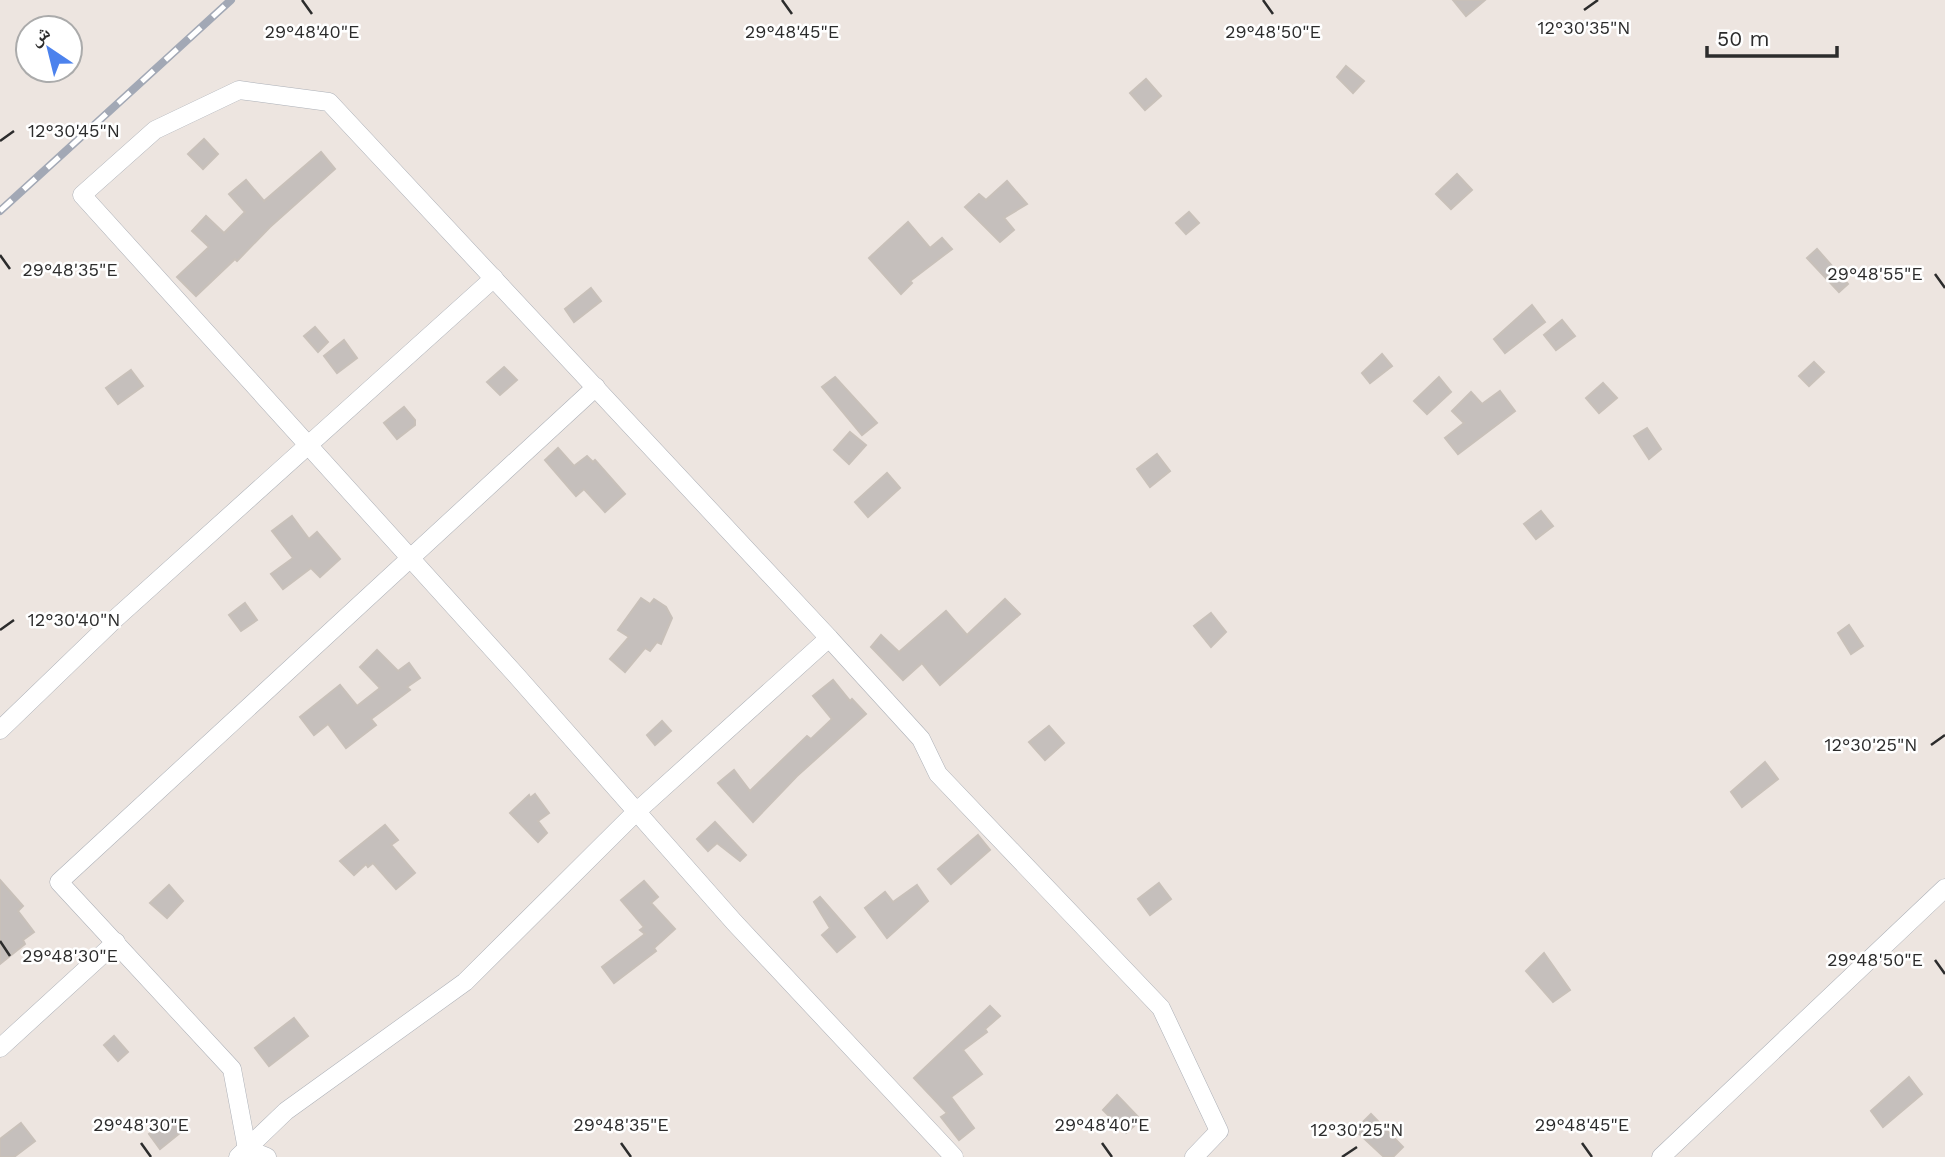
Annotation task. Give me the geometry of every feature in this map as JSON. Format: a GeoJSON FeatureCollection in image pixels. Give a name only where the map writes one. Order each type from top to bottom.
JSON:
{"type":"FeatureCollection","features":[{"type":"Feature","properties":{"kind":"street"},"geometry":{"type":"LineString","coordinates":[[954,1157],[635,813],[82,195],[155,130],[239,90],[328,103],[829,638],[921,739],[938,774],[1161,1008],[1219,1131],[1194,1157]]}},
{"type":"Feature","properties":{"kind":"street"},"geometry":{"type":"LineString","coordinates":[[0,730],[115,619],[494,278]]}},
{"type":"Feature","properties":{"kind":"street"},"geometry":{"type":"LineString","coordinates":[[242,1153],[232,1069],[59,882],[408,557],[596,387]]}},
{"type":"Feature","properties":{"kind":"street"},"geometry":{"type":"LineString","coordinates":[[242,1153],[286,1111],[465,982],[635,813],[829,638]]}},
{"type":"Feature","properties":{"kind":"street"},"geometry":{"type":"LineString","coordinates":[[1661,1157],[1945,888]]}},
{"type":"Feature","properties":{"kind":"street"},"geometry":{"type":"LineString","coordinates":[[0,1048],[116,942]]}},
{"type":"Feature","properties":{"kind":"street"},"geometry":{"type":"LineString","coordinates":[[242,1153],[267,1157]]}},
{"type":"Feature","properties":{"kind":"building"},"geometry":{"type":"Polygon","coordinates":[[[1453,0],[1485,0],[1466,16],[1453,0]]]}},
{"type":"Feature","properties":{"kind":"building"},"geometry":{"type":"Polygon","coordinates":[[[1346,66],[1364,81],[1353,93],[1337,77],[1346,66]]]}},
{"type":"Feature","properties":{"kind":"building"},"geometry":{"type":"Polygon","coordinates":[[[1146,79],[1161,96],[1145,110],[1130,93],[1146,79]]]}},
{"type":"Feature","properties":{"kind":"building"},"geometry":{"type":"Polygon","coordinates":[[[204,139],[218,154],[203,169],[188,154],[204,139]]]}},
{"type":"Feature","properties":{"kind":"building"},"geometry":{"type":"Polygon","coordinates":[[[321,152],[335,169],[270,227],[237,261],[235,259],[196,296],[177,277],[209,247],[192,231],[206,216],[224,233],[245,212],[229,194],[246,180],[264,201],[321,152]]]}},
{"type":"Feature","properties":{"kind":"building"},"geometry":{"type":"Polygon","coordinates":[[[1457,174],[1472,190],[1451,209],[1436,194],[1457,174]]]}},
{"type":"Feature","properties":{"kind":"building"},"geometry":{"type":"Polygon","coordinates":[[[1007,181],[1027,204],[1004,218],[1014,230],[1000,242],[965,207],[979,194],[986,200],[1007,181]]]}},
{"type":"Feature","properties":{"kind":"building"},"geometry":{"type":"Polygon","coordinates":[[[1189,212],[1199,223],[1186,234],[1176,223],[1189,212]]]}},
{"type":"Feature","properties":{"kind":"building"},"geometry":{"type":"Polygon","coordinates":[[[908,222],[930,248],[942,238],[952,249],[910,281],[912,283],[901,294],[869,258],[908,222]]]}},
{"type":"Feature","properties":{"kind":"building"},"geometry":{"type":"Polygon","coordinates":[[[1817,249],[1848,284],[1839,292],[1807,258],[1817,249]]]}},
{"type":"Feature","properties":{"kind":"building"},"geometry":{"type":"Polygon","coordinates":[[[591,288],[601,301],[574,322],[565,309],[591,288]]]}},
{"type":"Feature","properties":{"kind":"building"},"geometry":{"type":"Polygon","coordinates":[[[1532,305],[1545,322],[1505,353],[1494,339],[1532,305]]]}},
{"type":"Feature","properties":{"kind":"building"},"geometry":{"type":"Polygon","coordinates":[[[1562,320],[1575,336],[1556,350],[1544,335],[1562,320]]]}},
{"type":"Feature","properties":{"kind":"building"},"geometry":{"type":"Polygon","coordinates":[[[315,327],[328,342],[318,352],[304,336],[315,327]]]}},
{"type":"Feature","properties":{"kind":"building"},"geometry":{"type":"Polygon","coordinates":[[[344,340],[357,358],[337,373],[324,356],[344,340]]]}},
{"type":"Feature","properties":{"kind":"building"},"geometry":{"type":"Polygon","coordinates":[[[1382,354],[1392,366],[1370,383],[1362,373],[1382,354]]]}},
{"type":"Feature","properties":{"kind":"building"},"geometry":{"type":"Polygon","coordinates":[[[1814,362],[1824,372],[1809,386],[1799,376],[1814,362]]]}},
{"type":"Feature","properties":{"kind":"building"},"geometry":{"type":"Polygon","coordinates":[[[504,367],[517,380],[500,395],[487,382],[504,367]]]}},
{"type":"Feature","properties":{"kind":"building"},"geometry":{"type":"Polygon","coordinates":[[[131,370],[143,386],[118,404],[106,388],[131,370]]]}},
{"type":"Feature","properties":{"kind":"building"},"geometry":{"type":"Polygon","coordinates":[[[835,377],[877,423],[862,435],[822,387],[835,377]]]}},
{"type":"Feature","properties":{"kind":"building"},"geometry":{"type":"Polygon","coordinates":[[[1439,377],[1451,392],[1427,414],[1414,401],[1439,377]]]}},
{"type":"Feature","properties":{"kind":"building"},"geometry":{"type":"Polygon","coordinates":[[[1603,383],[1617,398],[1599,413],[1586,398],[1603,383]]]}},
{"type":"Feature","properties":{"kind":"building"},"geometry":{"type":"Polygon","coordinates":[[[1500,391],[1515,411],[1458,454],[1445,438],[1464,423],[1452,411],[1471,392],[1482,404],[1500,391]]]}},
{"type":"Feature","properties":{"kind":"building"},"geometry":{"type":"Polygon","coordinates":[[[404,407],[415,420],[415,425],[397,439],[384,423],[404,407]]]}},
{"type":"Feature","properties":{"kind":"building"},"geometry":{"type":"Polygon","coordinates":[[[1647,428],[1661,449],[1649,459],[1634,436],[1647,428]]]}},
{"type":"Feature","properties":{"kind":"building"},"geometry":{"type":"Polygon","coordinates":[[[850,432],[866,445],[849,464],[834,450],[850,432]]]}},
{"type":"Feature","properties":{"kind":"building"},"geometry":{"type":"Polygon","coordinates":[[[558,448],[574,466],[587,456],[593,462],[595,460],[625,494],[605,512],[584,489],[576,496],[545,460],[558,448]]]}},
{"type":"Feature","properties":{"kind":"building"},"geometry":{"type":"Polygon","coordinates":[[[1157,454],[1170,471],[1150,487],[1137,469],[1157,454]]]}},
{"type":"Feature","properties":{"kind":"building"},"geometry":{"type":"Polygon","coordinates":[[[887,473],[900,488],[868,517],[855,502],[887,473]]]}},
{"type":"Feature","properties":{"kind":"building"},"geometry":{"type":"Polygon","coordinates":[[[1541,511],[1553,526],[1536,539],[1524,524],[1541,511]]]}},
{"type":"Feature","properties":{"kind":"building"},"geometry":{"type":"Polygon","coordinates":[[[292,516],[309,539],[317,532],[340,559],[320,577],[311,568],[283,589],[271,574],[293,558],[272,531],[292,516]]]}},
{"type":"Feature","properties":{"kind":"building"},"geometry":{"type":"Polygon","coordinates":[[[641,598],[650,604],[654,599],[666,607],[672,618],[661,644],[657,642],[650,651],[645,648],[625,672],[610,659],[629,637],[618,630],[641,598]]]}},
{"type":"Feature","properties":{"kind":"building"},"geometry":{"type":"Polygon","coordinates":[[[1005,599],[1020,614],[940,685],[922,663],[903,680],[871,647],[881,635],[899,652],[946,611],[967,635],[1005,599]]]}},
{"type":"Feature","properties":{"kind":"building"},"geometry":{"type":"Polygon","coordinates":[[[245,603],[257,620],[241,631],[229,615],[245,603]]]}},
{"type":"Feature","properties":{"kind":"building"},"geometry":{"type":"Polygon","coordinates":[[[1211,613],[1226,632],[1211,647],[1194,626],[1211,613]]]}},
{"type":"Feature","properties":{"kind":"building"},"geometry":{"type":"Polygon","coordinates":[[[1849,625],[1863,646],[1851,654],[1838,633],[1849,625]]]}},
{"type":"Feature","properties":{"kind":"building"},"geometry":{"type":"Polygon","coordinates":[[[377,650],[398,671],[409,663],[420,678],[407,687],[410,690],[371,719],[376,725],[346,748],[328,724],[314,735],[300,717],[340,685],[357,706],[380,688],[360,667],[377,650]]]}},
{"type":"Feature","properties":{"kind":"building"},"geometry":{"type":"Polygon","coordinates":[[[833,680],[850,701],[852,699],[866,714],[797,776],[753,822],[718,783],[734,770],[750,791],[807,736],[811,739],[832,719],[813,696],[833,680]]]}},
{"type":"Feature","properties":{"kind":"building"},"geometry":{"type":"Polygon","coordinates":[[[662,721],[671,731],[655,745],[647,735],[662,721]]]}},
{"type":"Feature","properties":{"kind":"building"},"geometry":{"type":"Polygon","coordinates":[[[1049,726],[1064,743],[1045,760],[1029,742],[1049,726]]]}},
{"type":"Feature","properties":{"kind":"building"},"geometry":{"type":"Polygon","coordinates":[[[1765,762],[1778,779],[1742,807],[1731,792],[1765,762]]]}},
{"type":"Feature","properties":{"kind":"building"},"geometry":{"type":"Polygon","coordinates":[[[535,794],[549,813],[538,821],[547,833],[538,842],[510,813],[529,795],[530,798],[535,794]]]}},
{"type":"Feature","properties":{"kind":"building"},"geometry":{"type":"Polygon","coordinates":[[[715,822],[746,855],[740,861],[717,843],[708,851],[697,839],[715,822]]]}},
{"type":"Feature","properties":{"kind":"building"},"geometry":{"type":"Polygon","coordinates":[[[385,825],[398,840],[391,845],[415,873],[396,889],[373,863],[368,867],[366,864],[354,875],[340,861],[385,825]]]}},
{"type":"Feature","properties":{"kind":"building"},"geometry":{"type":"Polygon","coordinates":[[[978,835],[990,850],[951,884],[938,869],[978,835]]]}},
{"type":"Feature","properties":{"kind":"building"},"geometry":{"type":"Polygon","coordinates":[[[0,880],[23,906],[18,911],[34,932],[23,940],[25,944],[0,964],[0,880]]]}},
{"type":"Feature","properties":{"kind":"building"},"geometry":{"type":"Polygon","coordinates":[[[644,881],[658,897],[651,903],[675,929],[654,948],[656,951],[614,983],[602,967],[645,934],[640,930],[644,927],[621,900],[644,881]]]}},
{"type":"Feature","properties":{"kind":"building"},"geometry":{"type":"Polygon","coordinates":[[[1159,883],[1171,899],[1150,915],[1138,899],[1159,883]]]}},
{"type":"Feature","properties":{"kind":"building"},"geometry":{"type":"Polygon","coordinates":[[[169,885],[183,901],[167,918],[150,903],[169,885]]]}},
{"type":"Feature","properties":{"kind":"building"},"geometry":{"type":"Polygon","coordinates":[[[917,885],[928,901],[887,938],[865,908],[885,892],[893,902],[917,885]]]}},
{"type":"Feature","properties":{"kind":"building"},"geometry":{"type":"Polygon","coordinates":[[[820,897],[855,937],[837,952],[822,935],[830,928],[814,902],[820,897]]]}},
{"type":"Feature","properties":{"kind":"building"},"geometry":{"type":"Polygon","coordinates":[[[1544,953],[1570,990],[1553,1002],[1526,971],[1544,953]]]}},
{"type":"Feature","properties":{"kind":"building"},"geometry":{"type":"Polygon","coordinates":[[[990,1006],[1000,1016],[985,1029],[987,1032],[963,1050],[982,1074],[951,1097],[974,1128],[959,1140],[941,1117],[947,1113],[914,1078],[990,1006]]]}},
{"type":"Feature","properties":{"kind":"building"},"geometry":{"type":"Polygon","coordinates":[[[294,1018],[308,1036],[269,1066],[255,1048],[294,1018]]]}},
{"type":"Feature","properties":{"kind":"building"},"geometry":{"type":"Polygon","coordinates":[[[114,1036],[128,1052],[118,1061],[104,1045],[114,1036]]]}},
{"type":"Feature","properties":{"kind":"building"},"geometry":{"type":"Polygon","coordinates":[[[1909,1077],[1922,1094],[1883,1127],[1871,1111],[1909,1077]]]}},
{"type":"Feature","properties":{"kind":"building"},"geometry":{"type":"Polygon","coordinates":[[[1117,1095],[1141,1120],[1126,1133],[1103,1110],[1117,1095]]]}},
{"type":"Feature","properties":{"kind":"building"},"geometry":{"type":"Polygon","coordinates":[[[1371,1114],[1403,1147],[1393,1157],[1384,1157],[1355,1130],[1371,1114]]]}},
{"type":"Feature","properties":{"kind":"building"},"geometry":{"type":"Polygon","coordinates":[[[170,1118],[181,1132],[160,1149],[149,1134],[170,1118]]]}},
{"type":"Feature","properties":{"kind":"building"},"geometry":{"type":"Polygon","coordinates":[[[21,1123],[35,1141],[14,1157],[0,1157],[0,1139],[21,1123]]]}},
{"type":"Feature","properties":{"kind":"railway"},"geometry":{"type":"LineString","coordinates":[[0,211],[231,0]]}}]}
